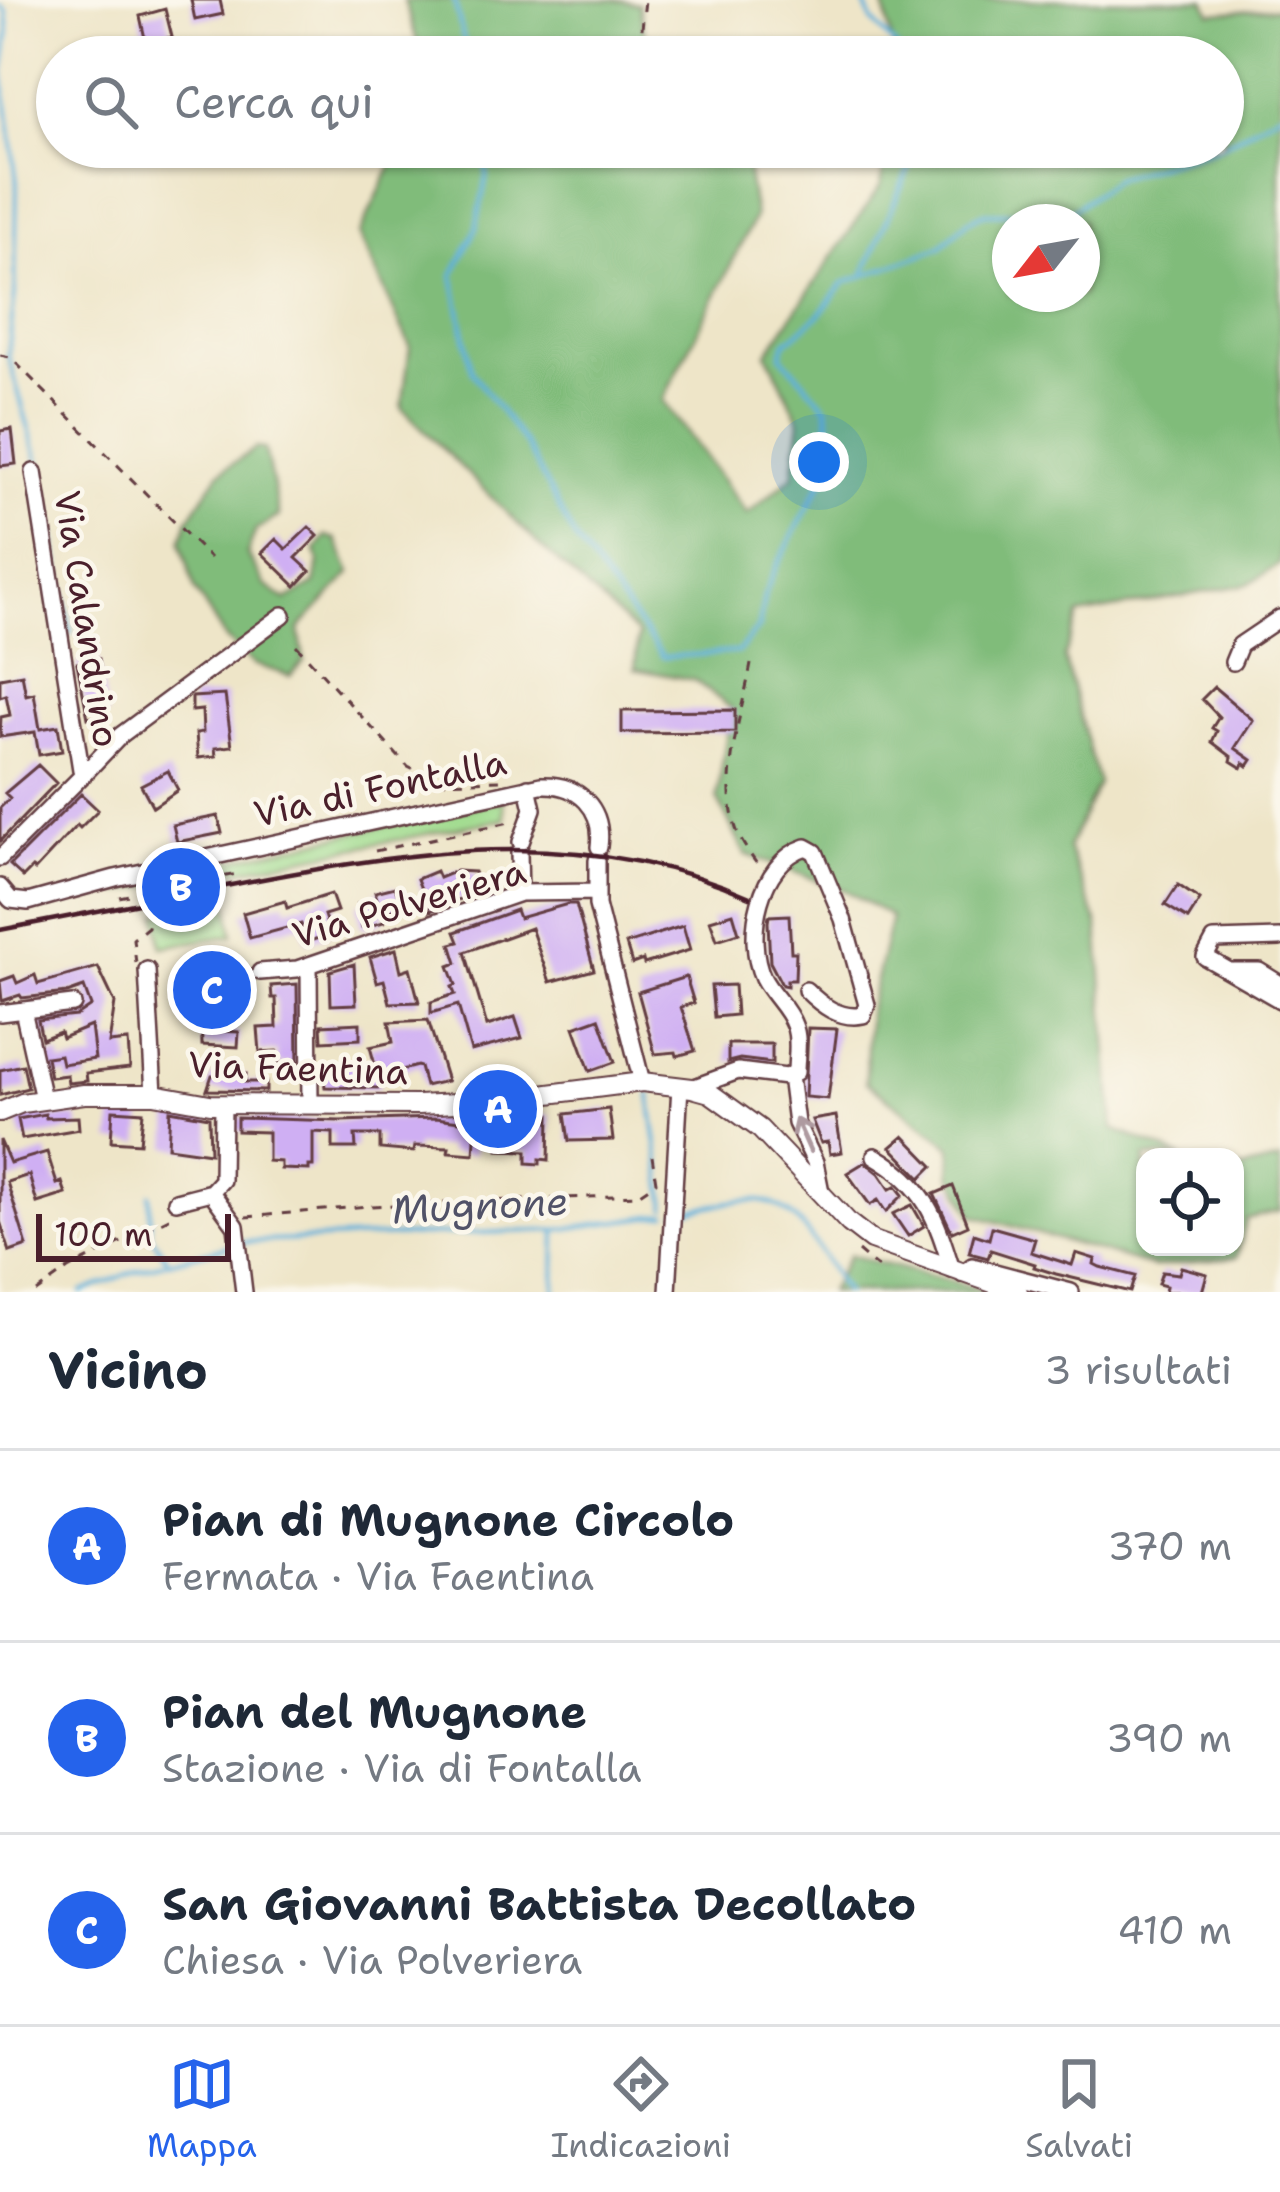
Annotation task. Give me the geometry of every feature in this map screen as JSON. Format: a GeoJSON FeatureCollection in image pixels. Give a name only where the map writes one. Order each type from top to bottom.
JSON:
{"type":"FeatureCollection","features":[{"type":"Feature","properties":{"kind":"main road","name":"Via Faentina"},"geometry":{"type":"LineString","coordinates":[[0,1112],[43,1099],[149,1094],[224,1105],[476,1103],[642,1082],[686,1087],[710,1093],[760,1129],[871,1240],[1018,1292]]}},
{"type":"Feature","properties":{"kind":"street","name":"Via Calandrino"},"geometry":{"type":"LineString","coordinates":[[34,472],[82,776]]}},
{"type":"Feature","properties":{"kind":"street","name":"Via Calandrino"},"geometry":{"type":"LineString","coordinates":[[0,858],[122,735],[283,615]]}},
{"type":"Feature","properties":{"kind":"street"},"geometry":{"type":"LineString","coordinates":[[1234,662],[1240,645],[1280,617]]}},
{"type":"Feature","properties":{"kind":"street","name":"Via di Fontalla"},"geometry":{"type":"LineString","coordinates":[[4,896],[28,902],[115,878],[520,789],[564,786],[583,797],[596,815],[596,892]]}},
{"type":"Feature","properties":{"kind":"street"},"geometry":{"type":"LineString","coordinates":[[520,789],[533,809],[520,848],[520,893]]}},
{"type":"Feature","properties":{"kind":"street"},"geometry":{"type":"LineString","coordinates":[[668,1292],[686,1087],[739,1071],[790,1076],[796,1072],[795,1027],[757,958],[757,917],[766,885],[798,849],[812,848],[843,919],[867,1005],[863,1015],[854,1017],[824,1007],[806,990]]}},
{"type":"Feature","properties":{"kind":"street"},"geometry":{"type":"LineString","coordinates":[[596,892],[642,1082]]}},
{"type":"Feature","properties":{"kind":"street","name":"Via Polveriera"},"geometry":{"type":"LineString","coordinates":[[260,972],[309,965],[520,893],[596,892]]}},
{"type":"Feature","properties":{"kind":"street"},"geometry":{"type":"LineString","coordinates":[[1280,938],[1214,940],[1207,948],[1209,963],[1280,1000]]}},
{"type":"Feature","properties":{"kind":"street"},"geometry":{"type":"LineString","coordinates":[[309,965],[310,1105]]}},
{"type":"Feature","properties":{"kind":"street"},"geometry":{"type":"LineString","coordinates":[[147,970],[149,1045],[154,1056],[149,1094]]}},
{"type":"Feature","properties":{"kind":"street"},"geometry":{"type":"LineString","coordinates":[[1232,973],[1259,971],[1280,984]]}},
{"type":"Feature","properties":{"kind":"street"},"geometry":{"type":"LineString","coordinates":[[0,1012],[73,1004]]}},
{"type":"Feature","properties":{"kind":"street"},"geometry":{"type":"LineString","coordinates":[[23,1010],[43,1099]]}},
{"type":"Feature","properties":{"kind":"street"},"geometry":{"type":"LineString","coordinates":[[790,1076],[792,1107],[815,1162],[821,1192]]}},
{"type":"Feature","properties":{"kind":"street"},"geometry":{"type":"LineString","coordinates":[[179,1200],[211,1192],[222,1180],[224,1105]]}},
{"type":"Feature","properties":{"kind":"street"},"geometry":{"type":"LineString","coordinates":[[875,1156],[905,1173],[923,1194],[957,1272]]}},
{"type":"Feature","properties":{"kind":"street"},"geometry":{"type":"LineString","coordinates":[[211,1192],[234,1222],[244,1292]]}},
{"type":"Feature","properties":{"kind":"street","name":"Via Faentina"},"geometry":{"type":"LineString","coordinates":[[957,1272],[972,1266],[1071,1292]]}},
{"type":"Feature","properties":{"kind":"path"},"geometry":{"type":"LineString","coordinates":[[641,36],[645,0]]}},
{"type":"Feature","properties":{"kind":"path"},"geometry":{"type":"LineString","coordinates":[[0,355],[10,357],[210,558]]}},
{"type":"Feature","properties":{"kind":"path"},"geometry":{"type":"LineString","coordinates":[[296,645],[408,767],[439,782],[493,778],[520,789]]}},
{"type":"Feature","properties":{"kind":"path"},"geometry":{"type":"LineString","coordinates":[[752,664],[730,799],[736,827],[766,885]]}},
{"type":"Feature","properties":{"kind":"path"},"geometry":{"type":"LineString","coordinates":[[375,851],[505,821],[530,823]]}},
{"type":"Feature","properties":{"kind":"path"},"geometry":{"type":"LineString","coordinates":[[117,886],[120,898],[237,874],[237,878]]}},
{"type":"Feature","properties":{"kind":"path"},"geometry":{"type":"LineString","coordinates":[[147,970],[138,966],[133,939],[148,928],[153,908]]}},
{"type":"Feature","properties":{"kind":"path"},"geometry":{"type":"LineString","coordinates":[[234,1222],[369,1205],[637,1195],[656,1182],[652,1156]]}},
{"type":"Feature","properties":{"kind":"path"},"geometry":{"type":"LineString","coordinates":[[36,1292],[68,1269],[182,1209],[179,1200]]}},
{"type":"Feature","properties":{"kind":"green space"},"geometry":{"type":"Polygon","coordinates":[[[404,0],[614,0],[639,4],[645,36],[415,36],[404,0]]]}},
{"type":"Feature","properties":{"kind":"green space"},"geometry":{"type":"Polygon","coordinates":[[[883,0],[1205,0],[1211,13],[1280,8],[1280,564],[1248,584],[1079,615],[1064,657],[1098,783],[1068,848],[1098,924],[1114,1129],[1160,1148],[1136,1148],[1136,1256],[1237,1257],[1155,1267],[973,1215],[951,1174],[952,1147],[866,1082],[868,1013],[891,917],[847,891],[745,854],[717,798],[731,708],[694,680],[635,669],[638,634],[540,546],[402,408],[410,346],[359,235],[390,168],[747,168],[755,217],[663,400],[747,514],[793,476],[800,421],[767,353],[881,185],[884,168],[1244,168],[1244,36],[891,36],[883,0]]]}},
{"type":"Feature","properties":{"kind":"green space"},"geometry":{"type":"Polygon","coordinates":[[[256,448],[265,449],[279,516],[256,530],[247,554],[265,585],[286,600],[315,584],[316,550],[326,536],[336,539],[351,573],[299,629],[304,661],[290,676],[253,664],[225,638],[195,590],[181,541],[189,519],[219,473],[256,448]]]}},
{"type":"Feature","properties":{"kind":"green space"},"geometry":{"type":"Polygon","coordinates":[[[503,800],[505,819],[120,893],[119,887],[142,879],[503,800]]]}},
{"type":"Feature","properties":{"kind":"green space"},"geometry":{"type":"Polygon","coordinates":[[[228,903],[233,935],[162,947],[157,914],[228,903]]]}},
{"type":"Feature","properties":{"kind":"green space"},"geometry":{"type":"Polygon","coordinates":[[[1280,1160],[1280,1211],[1246,1219],[1244,1227],[1244,1169],[1280,1160]]]}},
{"type":"Feature","properties":{"kind":"green space"},"geometry":{"type":"Polygon","coordinates":[[[849,1255],[993,1292],[829,1292],[849,1255]]]}},
{"type":"Feature","properties":{"kind":"building"},"geometry":{"type":"Polygon","coordinates":[[[191,0],[220,0],[223,14],[195,20],[191,0]]]}},
{"type":"Feature","properties":{"kind":"building"},"geometry":{"type":"Polygon","coordinates":[[[165,9],[172,36],[144,36],[140,16],[165,9]]]}},
{"type":"Feature","properties":{"kind":"building"},"geometry":{"type":"Polygon","coordinates":[[[12,429],[16,464],[0,466],[0,431],[12,429]]]}},
{"type":"Feature","properties":{"kind":"building"},"geometry":{"type":"Polygon","coordinates":[[[309,527],[318,536],[296,558],[310,571],[296,586],[262,553],[276,539],[286,549],[309,527]]]}},
{"type":"Feature","properties":{"kind":"building"},"geometry":{"type":"Polygon","coordinates":[[[99,659],[108,715],[88,718],[77,663],[99,659]]]}},
{"type":"Feature","properties":{"kind":"building"},"geometry":{"type":"Polygon","coordinates":[[[22,674],[26,695],[34,693],[40,729],[58,726],[62,751],[39,755],[35,732],[0,737],[1,717],[10,715],[6,695],[0,697],[0,678],[22,674]]]}},
{"type":"Feature","properties":{"kind":"building"},"geometry":{"type":"Polygon","coordinates":[[[1214,687],[1253,720],[1235,748],[1252,760],[1248,766],[1244,763],[1242,768],[1231,761],[1212,742],[1217,731],[1212,728],[1219,717],[1202,699],[1214,687]]]}},
{"type":"Feature","properties":{"kind":"building"},"geometry":{"type":"Polygon","coordinates":[[[225,695],[232,746],[215,748],[216,756],[198,758],[196,733],[203,732],[202,710],[192,711],[192,697],[225,695]]]}},
{"type":"Feature","properties":{"kind":"building"},"geometry":{"type":"Polygon","coordinates":[[[735,710],[735,732],[622,733],[622,711],[735,710]]]}},
{"type":"Feature","properties":{"kind":"building"},"geometry":{"type":"Polygon","coordinates":[[[38,765],[56,783],[0,841],[0,808],[10,798],[5,793],[38,765]]]}},
{"type":"Feature","properties":{"kind":"building"},"geometry":{"type":"Polygon","coordinates":[[[168,771],[178,790],[153,807],[141,785],[168,771]]]}},
{"type":"Feature","properties":{"kind":"building"},"geometry":{"type":"Polygon","coordinates":[[[81,794],[98,810],[23,877],[10,865],[81,794]]]}},
{"type":"Feature","properties":{"kind":"building"},"geometry":{"type":"Polygon","coordinates":[[[218,816],[222,833],[177,842],[173,825],[218,816]]]}},
{"type":"Feature","properties":{"kind":"building"},"geometry":{"type":"Polygon","coordinates":[[[436,871],[439,878],[456,871],[474,872],[481,891],[430,911],[417,879],[436,871]]]}},
{"type":"Feature","properties":{"kind":"building"},"geometry":{"type":"Polygon","coordinates":[[[1178,885],[1200,900],[1188,919],[1165,905],[1178,885]]]}},
{"type":"Feature","properties":{"kind":"building"},"geometry":{"type":"Polygon","coordinates":[[[395,887],[403,907],[382,913],[384,922],[362,928],[357,904],[377,899],[375,892],[395,887]]]}},
{"type":"Feature","properties":{"kind":"building"},"geometry":{"type":"Polygon","coordinates":[[[331,894],[337,911],[324,915],[330,934],[307,942],[301,924],[250,938],[243,913],[285,901],[287,908],[331,894]]]}},
{"type":"Feature","properties":{"kind":"building"},"geometry":{"type":"Polygon","coordinates":[[[576,904],[594,970],[550,982],[531,928],[465,952],[487,1026],[515,1017],[522,1038],[471,1051],[458,1005],[431,1013],[431,1002],[455,994],[449,966],[457,963],[451,944],[459,942],[455,932],[516,910],[519,918],[576,904]]]}},
{"type":"Feature","properties":{"kind":"building"},"geometry":{"type":"Polygon","coordinates":[[[733,913],[739,933],[717,940],[710,920],[733,913]]]}},
{"type":"Feature","properties":{"kind":"building"},"geometry":{"type":"Polygon","coordinates":[[[789,915],[791,952],[796,952],[795,980],[787,980],[787,986],[770,962],[768,922],[769,916],[789,915]]]}},
{"type":"Feature","properties":{"kind":"building"},"geometry":{"type":"Polygon","coordinates":[[[683,926],[690,950],[632,964],[626,944],[683,926]]]}},
{"type":"Feature","properties":{"kind":"building"},"geometry":{"type":"Polygon","coordinates":[[[396,949],[401,971],[410,968],[419,1002],[390,1003],[384,980],[377,982],[370,957],[396,949]]]}},
{"type":"Feature","properties":{"kind":"building"},"geometry":{"type":"Polygon","coordinates":[[[354,964],[356,1004],[331,1005],[330,971],[354,964]]]}},
{"type":"Feature","properties":{"kind":"building"},"geometry":{"type":"Polygon","coordinates":[[[98,967],[115,1003],[109,1043],[128,1041],[130,1068],[86,1073],[87,1081],[68,1083],[67,1075],[50,1077],[46,1057],[60,1055],[62,1064],[95,1059],[91,1026],[62,1038],[60,1032],[42,1039],[38,1020],[76,1016],[91,1006],[84,987],[2,1001],[0,981],[14,976],[17,983],[35,975],[38,984],[98,967]]]}},
{"type":"Feature","properties":{"kind":"building"},"geometry":{"type":"Polygon","coordinates":[[[686,977],[694,1003],[681,1007],[695,1051],[677,1056],[676,1052],[655,1054],[638,992],[686,977]]]}},
{"type":"Feature","properties":{"kind":"building"},"geometry":{"type":"Polygon","coordinates":[[[230,978],[241,979],[238,1011],[223,1010],[222,1031],[239,1032],[238,1047],[202,1045],[201,1000],[184,998],[186,979],[229,982],[230,978]]]}},
{"type":"Feature","properties":{"kind":"building"},"geometry":{"type":"Polygon","coordinates":[[[297,984],[298,1063],[278,1064],[277,1051],[260,1052],[258,1028],[277,1027],[271,986],[297,984]]]}},
{"type":"Feature","properties":{"kind":"building"},"geometry":{"type":"Polygon","coordinates":[[[734,985],[736,1015],[714,1017],[711,986],[734,985]]]}},
{"type":"Feature","properties":{"kind":"building"},"geometry":{"type":"Polygon","coordinates":[[[599,1018],[615,1062],[590,1071],[574,1027],[599,1018]]]}},
{"type":"Feature","properties":{"kind":"building"},"geometry":{"type":"Polygon","coordinates":[[[428,1020],[447,1081],[425,1086],[417,1066],[378,1076],[380,1088],[325,1087],[322,1065],[375,1065],[370,1047],[393,1042],[389,1022],[428,1020]]]}},
{"type":"Feature","properties":{"kind":"building"},"geometry":{"type":"Polygon","coordinates":[[[360,1023],[360,1039],[322,1041],[321,1025],[360,1023]]]}},
{"type":"Feature","properties":{"kind":"building"},"geometry":{"type":"Polygon","coordinates":[[[808,1028],[837,1029],[828,1099],[805,1097],[808,1028]]]}},
{"type":"Feature","properties":{"kind":"building"},"geometry":{"type":"Polygon","coordinates":[[[728,1044],[772,1044],[772,1063],[728,1062],[728,1044]]]}},
{"type":"Feature","properties":{"kind":"building"},"geometry":{"type":"Polygon","coordinates":[[[23,1065],[28,1088],[0,1095],[0,1070],[23,1065]]]}},
{"type":"Feature","properties":{"kind":"building"},"geometry":{"type":"Polygon","coordinates":[[[246,1074],[245,1082],[266,1082],[266,1091],[207,1090],[212,1075],[246,1074]]]}},
{"type":"Feature","properties":{"kind":"building"},"geometry":{"type":"Polygon","coordinates":[[[609,1109],[613,1140],[569,1141],[565,1114],[609,1109]]]}},
{"type":"Feature","properties":{"kind":"building"},"geometry":{"type":"Polygon","coordinates":[[[113,1110],[143,1112],[140,1143],[111,1141],[113,1110]]]}},
{"type":"Feature","properties":{"kind":"building"},"geometry":{"type":"Polygon","coordinates":[[[170,1110],[209,1117],[210,1153],[168,1147],[170,1110]]]}},
{"type":"Feature","properties":{"kind":"building"},"geometry":{"type":"Polygon","coordinates":[[[45,1114],[46,1118],[78,1117],[79,1129],[22,1139],[18,1119],[45,1114]]]}},
{"type":"Feature","properties":{"kind":"building"},"geometry":{"type":"Polygon","coordinates":[[[524,1114],[550,1115],[549,1160],[540,1159],[540,1164],[527,1163],[527,1151],[498,1150],[498,1135],[503,1136],[504,1128],[524,1128],[524,1114]]]}},
{"type":"Feature","properties":{"kind":"building"},"geometry":{"type":"Polygon","coordinates":[[[836,1116],[842,1152],[830,1154],[828,1142],[821,1143],[812,1120],[836,1116]]]}},
{"type":"Feature","properties":{"kind":"building"},"geometry":{"type":"Polygon","coordinates":[[[237,1118],[436,1118],[476,1123],[474,1154],[448,1152],[449,1147],[415,1146],[414,1152],[380,1149],[380,1135],[355,1135],[356,1148],[333,1148],[333,1133],[313,1132],[313,1166],[309,1170],[281,1169],[281,1162],[268,1161],[268,1132],[237,1131],[237,1118]]]}},
{"type":"Feature","properties":{"kind":"building"},"geometry":{"type":"Polygon","coordinates":[[[904,1136],[933,1166],[921,1178],[891,1147],[904,1136]]]}},
{"type":"Feature","properties":{"kind":"building"},"geometry":{"type":"Polygon","coordinates":[[[0,1140],[10,1163],[47,1152],[57,1184],[62,1182],[66,1194],[37,1203],[29,1175],[7,1182],[27,1246],[10,1252],[0,1221],[0,1140]]]}},
{"type":"Feature","properties":{"kind":"building"},"geometry":{"type":"Polygon","coordinates":[[[865,1162],[890,1189],[896,1186],[903,1195],[886,1212],[878,1200],[870,1205],[847,1173],[865,1162]]]}},
{"type":"Feature","properties":{"kind":"building"},"geometry":{"type":"Polygon","coordinates":[[[953,1186],[968,1225],[952,1232],[934,1194],[953,1186]]]}},
{"type":"Feature","properties":{"kind":"building"},"geometry":{"type":"Polygon","coordinates":[[[912,1205],[924,1226],[908,1236],[893,1214],[912,1205]]]}},
{"type":"Feature","properties":{"kind":"building"},"geometry":{"type":"Polygon","coordinates":[[[992,1227],[1035,1239],[1031,1252],[1072,1265],[1076,1253],[1095,1259],[1100,1267],[1135,1276],[1130,1292],[1056,1274],[991,1250],[988,1258],[969,1253],[974,1234],[989,1239],[992,1227]]]}},
{"type":"Feature","properties":{"kind":"building"},"geometry":{"type":"Polygon","coordinates":[[[1181,1267],[1207,1274],[1202,1292],[1165,1292],[1166,1286],[1158,1284],[1162,1272],[1179,1274],[1181,1267]]]}},
{"type":"Feature","properties":{"kind":"waterway"},"geometry":{"type":"LineString","coordinates":[[454,0],[463,36]]}},
{"type":"Feature","properties":{"kind":"waterway"},"geometry":{"type":"LineString","coordinates":[[863,0],[872,21],[886,36]]}},
{"type":"Feature","properties":{"kind":"waterway"},"geometry":{"type":"LineString","coordinates":[[0,6],[7,12],[9,31],[3,72],[17,183],[15,293],[8,356],[41,470]]}},
{"type":"Feature","properties":{"kind":"waterway"},"geometry":{"type":"LineString","coordinates":[[1244,133],[1280,112]]}},
{"type":"Feature","properties":{"kind":"waterway"},"geometry":{"type":"LineString","coordinates":[[486,168],[476,229],[453,275],[472,372],[526,446],[575,539],[663,657],[738,652],[759,627],[764,596],[776,567],[834,459],[827,408],[781,355],[785,343],[820,314],[844,283],[939,248],[968,221],[985,213],[1069,213],[1116,178],[1149,168]]}},
{"type":"Feature","properties":{"kind":"waterway"},"geometry":{"type":"LineString","coordinates":[[864,274],[909,168]]}},
{"type":"Feature","properties":{"kind":"waterway"},"geometry":{"type":"LineString","coordinates":[[44,487],[71,633]]}},
{"type":"Feature","properties":{"kind":"waterway"},"geometry":{"type":"LineString","coordinates":[[650,1095],[666,1208]]}},
{"type":"Feature","properties":{"kind":"waterway"},"geometry":{"type":"LineString","coordinates":[[150,1194],[150,1234],[168,1261]]}},
{"type":"Feature","properties":{"kind":"waterway","name":"Mugnone"},"geometry":{"type":"LineString","coordinates":[[678,1213],[738,1201],[773,1204],[805,1230],[845,1292]]}},
{"type":"Feature","properties":{"kind":"waterway","name":"Mugnone"},"geometry":{"type":"LineString","coordinates":[[82,1292],[138,1270],[244,1242],[556,1230],[667,1214]]}},
{"type":"Feature","properties":{"kind":"waterway"},"geometry":{"type":"LineString","coordinates":[[555,1292],[556,1232]]}},
{"type":"Feature","properties":{"kind":"railway"},"geometry":{"type":"LineString","coordinates":[[0,930],[358,863],[490,850],[621,858],[686,873],[750,897]]}},
{"type":"Feature","properties":{"kind":"place","name":"Pian del Mugnone"},"geometry":{"type":"Point","coordinates":[181,887]}},
{"type":"Feature","properties":{"kind":"place","name":"San Giovanni Battista Decollato"},"geometry":{"type":"Point","coordinates":[212,990]}},
{"type":"Feature","properties":{"kind":"place","name":"Pian di Mugnone Circolo"},"geometry":{"type":"Point","coordinates":[498,1109]}}]}
